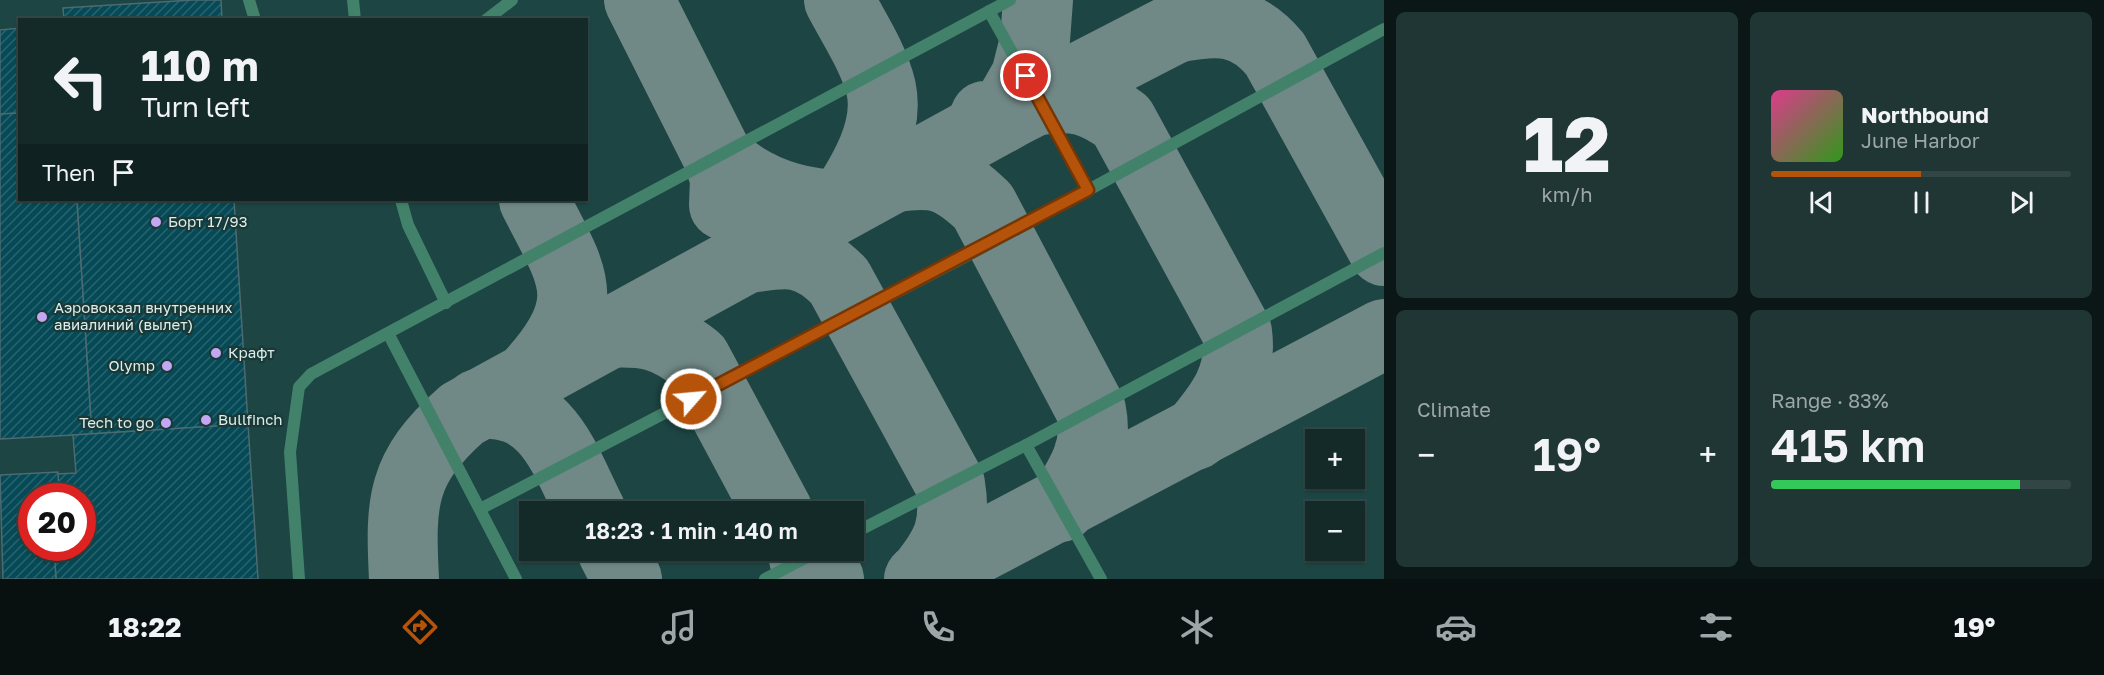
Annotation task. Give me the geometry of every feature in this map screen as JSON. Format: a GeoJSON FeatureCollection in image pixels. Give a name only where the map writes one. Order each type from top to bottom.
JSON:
{"type":"FeatureCollection","features":[{"type":"Feature","properties":{"kind":"lane"},"geometry":{"type":"LineString","coordinates":[[249,0],[254,18]]}},
{"type":"Feature","properties":{"kind":"lane"},"geometry":{"type":"LineString","coordinates":[[353,0],[355,18]]}},
{"type":"Feature","properties":{"kind":"lane"},"geometry":{"type":"LineString","coordinates":[[489,18],[512,0]]}},
{"type":"Feature","properties":{"kind":"lane"},"geometry":{"type":"LineString","coordinates":[[299,579],[290,452],[299,387],[311,374],[389,335],[1010,0]]}},
{"type":"Feature","properties":{"kind":"lane"},"geometry":{"type":"LineString","coordinates":[[989,11],[1088,190]]}},
{"type":"Feature","properties":{"kind":"lane"},"geometry":{"type":"LineString","coordinates":[[480,509],[1088,190],[1384,29]]}},
{"type":"Feature","properties":{"kind":"lane"},"geometry":{"type":"LineString","coordinates":[[401,201],[408,225],[446,303]]}},
{"type":"Feature","properties":{"kind":"lane"},"geometry":{"type":"LineString","coordinates":[[864,528],[1026,445],[1384,253]]}},
{"type":"Feature","properties":{"kind":"lane"},"geometry":{"type":"LineString","coordinates":[[389,335],[516,579]]}},
{"type":"Feature","properties":{"kind":"lane"},"geometry":{"type":"LineString","coordinates":[[1026,445],[1101,579]]}},
{"type":"Feature","properties":{"kind":"lane"},"geometry":{"type":"LineString","coordinates":[[765,579],[799,561]]}},
{"type":"Feature","properties":{"kind":"shaded area"},"geometry":{"type":"Polygon","coordinates":[[[0,0],[1384,0],[1384,579],[0,579],[0,0]]]}},
{"type":"Feature","properties":{"kind":"building"},"geometry":{"type":"Polygon","coordinates":[[[221,0],[222,18],[64,18],[63,8],[221,0]]]}},
{"type":"Feature","properties":{"kind":"building"},"geometry":{"type":"Polygon","coordinates":[[[18,28],[18,113],[0,114],[0,30],[18,28]]]}},
{"type":"Feature","properties":{"kind":"building","name":"Аэровокзал внутренних авиалиний (вылет)"},"geometry":{"type":"Polygon","coordinates":[[[18,113],[18,201],[77,201],[92,434],[0,439],[0,114],[18,113]]]}},
{"type":"Feature","properties":{"kind":"building"},"geometry":{"type":"Polygon","coordinates":[[[77,201],[234,201],[248,424],[92,434],[77,201]]]}},
{"type":"Feature","properties":{"kind":"building"},"geometry":{"type":"Polygon","coordinates":[[[248,424],[258,579],[56,579],[55,561],[96,561],[96,483],[58,483],[58,474],[76,473],[73,435],[248,424]]]}},
{"type":"Feature","properties":{"kind":"building"},"geometry":{"type":"Polygon","coordinates":[[[58,472],[58,483],[18,483],[18,561],[55,561],[56,579],[3,579],[0,475],[58,472]]]}},
{"type":"Feature","properties":{"kind":"taxiway"},"geometry":{"type":"LineString","coordinates":[[639,0],[718,157],[725,178],[724,205]]}},
{"type":"Feature","properties":{"kind":"taxiway"},"geometry":{"type":"LineString","coordinates":[[718,157],[746,178],[776,193],[808,202],[842,205],[873,150],[882,119],[883,103],[881,88],[873,65],[839,0]]}},
{"type":"Feature","properties":{"kind":"taxiway"},"geometry":{"type":"LineString","coordinates":[[985,116],[1002,118],[1026,76],[1035,40],[1038,0]]}},
{"type":"Feature","properties":{"kind":"taxiway"},"geometry":{"type":"LineString","coordinates":[[404,579],[403,528],[409,488],[416,469],[427,452],[442,433],[462,414],[1009,114],[1230,0]]}},
{"type":"Feature","properties":{"kind":"taxiway"},"geometry":{"type":"LineString","coordinates":[[1175,28],[1218,23],[1242,28],[1264,42],[1275,54],[1384,251]]}},
{"type":"Feature","properties":{"kind":"taxiway"},"geometry":{"type":"LineString","coordinates":[[1040,100],[1064,98],[1084,101],[1102,108],[1122,121],[1237,332],[1237,362],[1228,388],[1214,412],[1195,435]]}},
{"type":"Feature","properties":{"kind":"taxiway"},"geometry":{"type":"LineString","coordinates":[[896,177],[923,175],[944,178],[962,188],[983,206],[1091,410],[1093,424],[1090,449],[1081,473],[1061,507]]}},
{"type":"Feature","properties":{"kind":"taxiway"},"geometry":{"type":"LineString","coordinates":[[533,372],[553,347],[566,325],[571,306],[572,287],[559,248],[535,201]]}},
{"type":"Feature","properties":{"kind":"taxiway"},"geometry":{"type":"LineString","coordinates":[[743,259],[784,254],[795,255],[816,263],[839,281],[950,484],[952,512],[948,534],[938,555],[922,577]]}},
{"type":"Feature","properties":{"kind":"taxiway"},"geometry":{"type":"LineString","coordinates":[[606,333],[654,336],[674,344],[696,359],[772,501]]}},
{"type":"Feature","properties":{"kind":"taxiway"},"geometry":{"type":"LineString","coordinates":[[919,579],[1384,334]]}},
{"type":"Feature","properties":{"kind":"taxiway"},"geometry":{"type":"LineString","coordinates":[[478,404],[502,405],[521,411],[537,422],[551,436],[562,453],[586,501]]}},
{"type":"Feature","properties":{"kind":"taxiway"},"geometry":{"type":"LineString","coordinates":[[618,561],[627,579]]}},
{"type":"Feature","properties":{"kind":"taxiway"},"geometry":{"type":"LineString","coordinates":[[806,561],[829,579]]}},
{"type":"Feature","properties":{"kind":"place","name":"Борт 17/93"},"geometry":{"type":"Point","coordinates":[156,222]}},
{"type":"Feature","properties":{"kind":"place","name":"Аэровокзал внутренних авиалиний (вылет)"},"geometry":{"type":"Point","coordinates":[42,317]}},
{"type":"Feature","properties":{"kind":"place","name":"Крафт"},"geometry":{"type":"Point","coordinates":[216,353]}},
{"type":"Feature","properties":{"kind":"place","name":"Olymp"},"geometry":{"type":"Point","coordinates":[167,366]}},
{"type":"Feature","properties":{"kind":"place","name":"Bullfinch"},"geometry":{"type":"Point","coordinates":[206,420]}},
{"type":"Feature","properties":{"kind":"place","name":"Tech to go"},"geometry":{"type":"Point","coordinates":[166,423]}},
{"type":"Feature","properties":{"kind":"route"},"geometry":{"type":"LineString","coordinates":[[691,399],[980,249],[1088,190],[1026,76]]}}]}
